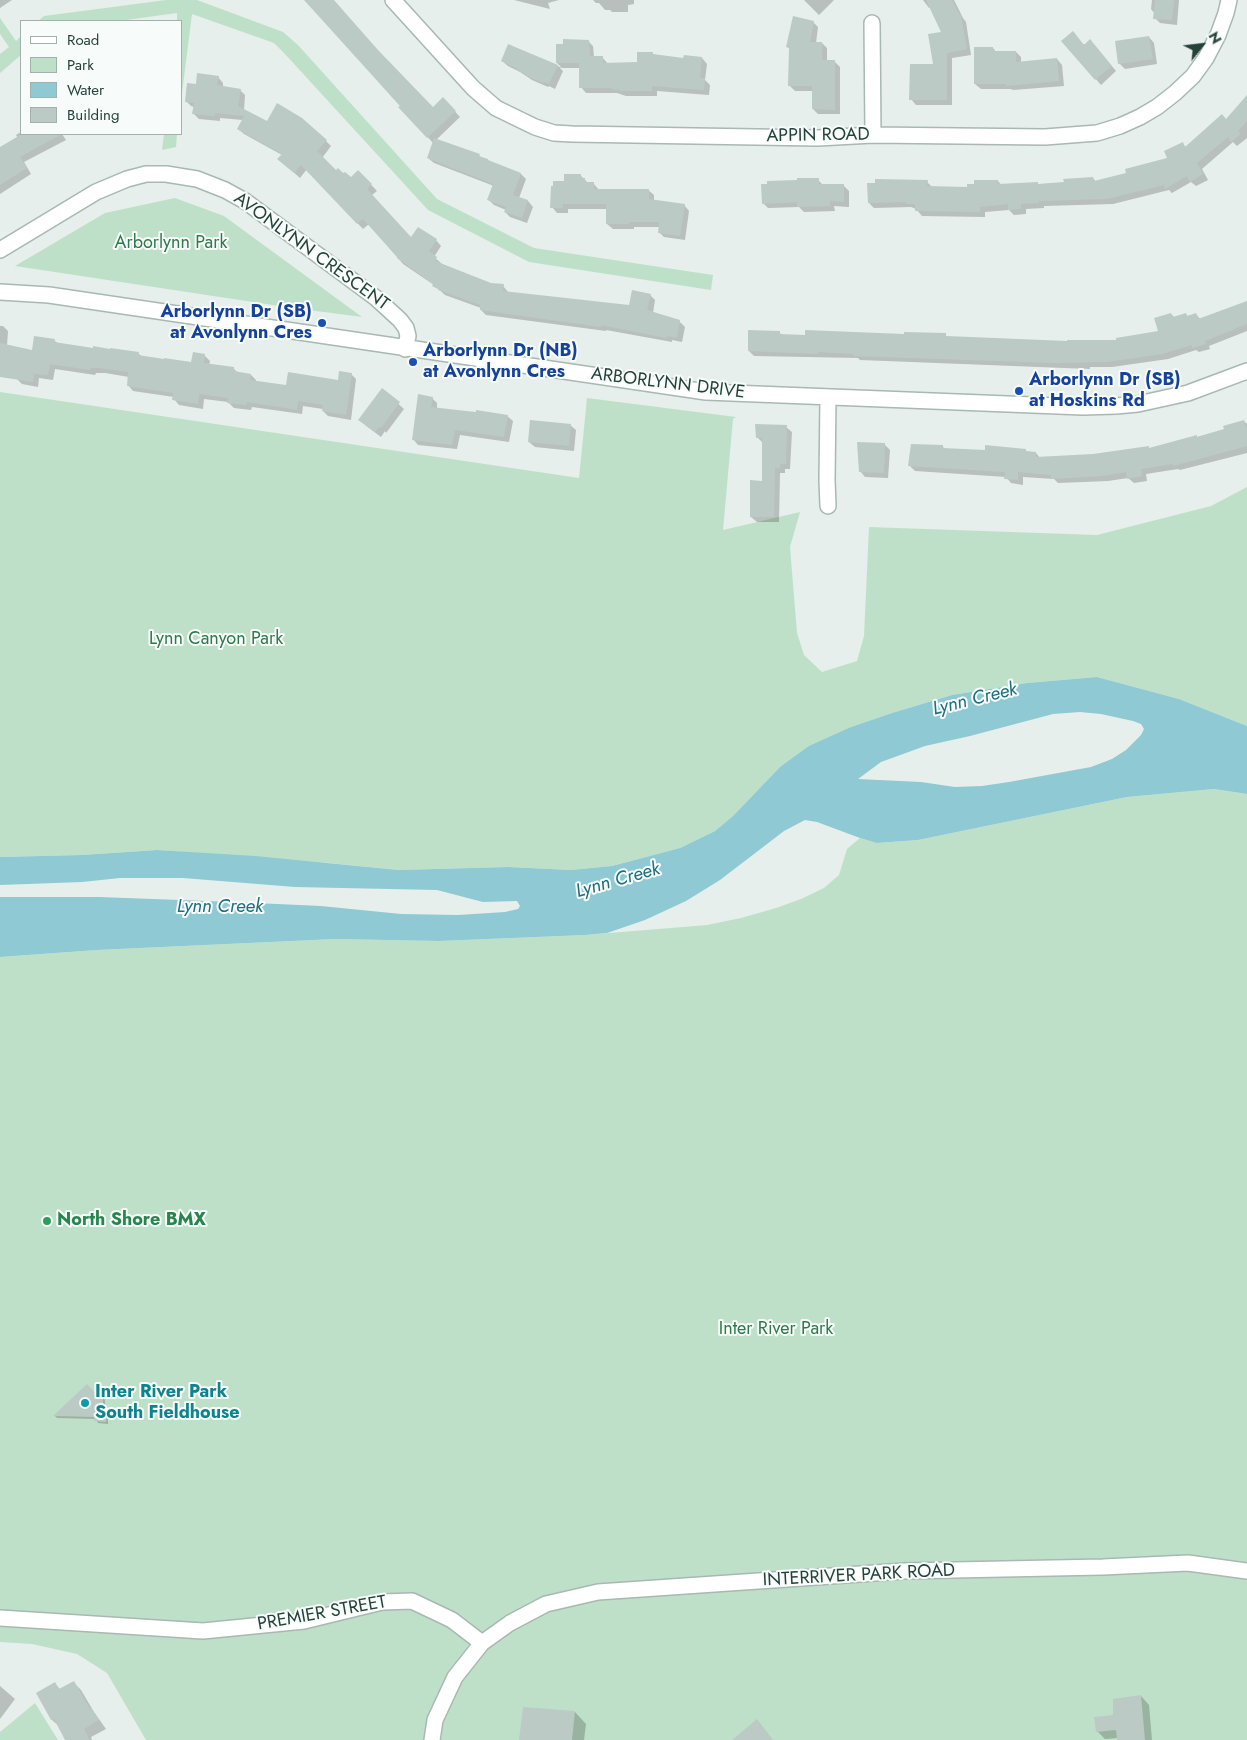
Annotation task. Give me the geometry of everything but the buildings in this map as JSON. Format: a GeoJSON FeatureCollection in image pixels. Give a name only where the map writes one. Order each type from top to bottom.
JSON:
{"type":"FeatureCollection","features":[{"type":"Feature","properties":{"kind":"street","name":"APPIN ROAD"},"geometry":{"type":"LineString","coordinates":[[393,0],[472,88],[496,108],[535,127],[554,133],[808,138],[873,135],[1045,137],[1097,133],[1120,126],[1157,107],[1193,76],[1218,36],[1229,0]]}},
{"type":"Feature","properties":{"kind":"street"},"geometry":{"type":"LineString","coordinates":[[872,23],[873,135]]}},
{"type":"Feature","properties":{"kind":"street","name":"AVONLYNN CRESCENT"},"geometry":{"type":"LineString","coordinates":[[0,250],[96,192],[127,179],[146,174],[166,174],[197,179],[225,190],[245,201],[376,298],[406,328],[408,336],[405,348]]}},
{"type":"Feature","properties":{"kind":"street","name":"ARBORLYNN DRIVE"},"geometry":{"type":"LineString","coordinates":[[0,292],[49,295],[706,392],[1083,407],[1116,406],[1148,402],[1188,393],[1214,385],[1247,371]]}},
{"type":"Feature","properties":{"kind":"street"},"geometry":{"type":"LineString","coordinates":[[828,397],[828,506]]}},
{"type":"Feature","properties":{"kind":"street","name":"INTERRIVER PARK ROAD"},"geometry":{"type":"LineString","coordinates":[[432,1740],[434,1720],[455,1677],[482,1643],[510,1623],[546,1604],[598,1592],[904,1571],[1103,1567],[1188,1563],[1247,1571]]}},
{"type":"Feature","properties":{"kind":"street","name":"PREMIER STREET"},"geometry":{"type":"LineString","coordinates":[[0,1618],[203,1630],[304,1621],[382,1602],[412,1601],[452,1620],[482,1643]]}},
{"type":"Feature","properties":{"kind":"green space"},"geometry":{"type":"Polygon","coordinates":[[[166,0],[197,0],[283,32],[298,45],[437,199],[534,248],[713,275],[711,290],[529,262],[428,210],[274,43],[192,14],[182,93],[182,20],[177,20],[177,13],[126,20],[39,20],[44,16],[166,0]]]}},
{"type":"Feature","properties":{"kind":"green space"},"geometry":{"type":"Polygon","coordinates":[[[0,18],[16,41],[20,37],[20,56],[0,73],[0,54],[9,47],[0,34],[0,18]]]}},
{"type":"Feature","properties":{"kind":"green space"},"geometry":{"type":"Polygon","coordinates":[[[164,135],[177,135],[176,147],[162,150],[164,135]]]}},
{"type":"Feature","properties":{"kind":"green space","name":"Arborlynn Park"},"geometry":{"type":"Polygon","coordinates":[[[175,198],[224,216],[362,317],[15,266],[105,213],[175,198]]]}},
{"type":"Feature","properties":{"kind":"green space","name":"Lynn Canyon Park"},"geometry":{"type":"Polygon","coordinates":[[[0,392],[579,478],[587,398],[736,417],[733,419],[723,530],[800,512],[790,547],[797,633],[804,655],[822,672],[857,661],[864,636],[869,527],[1097,535],[1211,506],[1247,487],[1247,726],[1179,699],[1097,677],[1027,683],[952,695],[851,727],[780,767],[733,816],[715,831],[680,848],[612,866],[571,870],[508,867],[399,870],[157,850],[82,855],[0,857],[0,392]]]}},
{"type":"Feature","properties":{"kind":"green space","name":"Inter River Park"},"geometry":{"type":"Polygon","coordinates":[[[1214,789],[1247,794],[1247,1740],[146,1740],[107,1673],[77,1654],[32,1644],[0,1642],[0,957],[97,950],[335,939],[439,941],[585,935],[707,925],[776,908],[824,888],[839,875],[847,849],[860,838],[878,843],[918,840],[1127,797],[1214,789]]]}},
{"type":"Feature","properties":{"kind":"green space"},"geometry":{"type":"Polygon","coordinates":[[[35,1703],[58,1740],[0,1740],[0,1732],[35,1703]]]}},
{"type":"Feature","properties":{"kind":"water","name":"Lynn Creek"},"geometry":{"type":"Polygon","coordinates":[[[1097,677],[1179,699],[1247,726],[1247,794],[1214,789],[1127,797],[918,840],[877,843],[817,822],[805,820],[784,831],[720,880],[686,901],[645,920],[607,933],[439,941],[335,939],[97,950],[0,957],[0,897],[99,897],[233,902],[321,906],[401,914],[458,915],[505,912],[518,909],[520,906],[517,901],[483,902],[437,890],[295,887],[183,878],[120,878],[82,882],[0,885],[0,857],[82,855],[157,850],[255,856],[399,870],[508,867],[571,870],[612,866],[680,848],[715,831],[733,816],[780,767],[809,746],[851,727],[952,695],[1027,683],[1097,677]],[[1080,712],[1053,714],[925,746],[881,762],[858,779],[921,782],[955,787],[982,786],[1091,767],[1112,759],[1126,750],[1141,735],[1144,729],[1141,724],[1133,721],[1101,714],[1080,712]]]}},
{"type":"Feature","properties":{"kind":"place","name":"Arborlynn Dr (SB) at Avonlynn Cres"},"geometry":{"type":"Point","coordinates":[322,323]}},
{"type":"Feature","properties":{"kind":"place","name":"Arborlynn Dr (NB) at Avonlynn Cres"},"geometry":{"type":"Point","coordinates":[413,362]}},
{"type":"Feature","properties":{"kind":"place","name":"Arborlynn Dr (SB) at Hoskins Rd"},"geometry":{"type":"Point","coordinates":[1019,391]}},
{"type":"Feature","properties":{"kind":"place","name":"North Shore BMX"},"geometry":{"type":"Point","coordinates":[47,1221]}},
{"type":"Feature","properties":{"kind":"place","name":"Inter River Park South Fieldhouse"},"geometry":{"type":"Point","coordinates":[85,1403]}}]}
